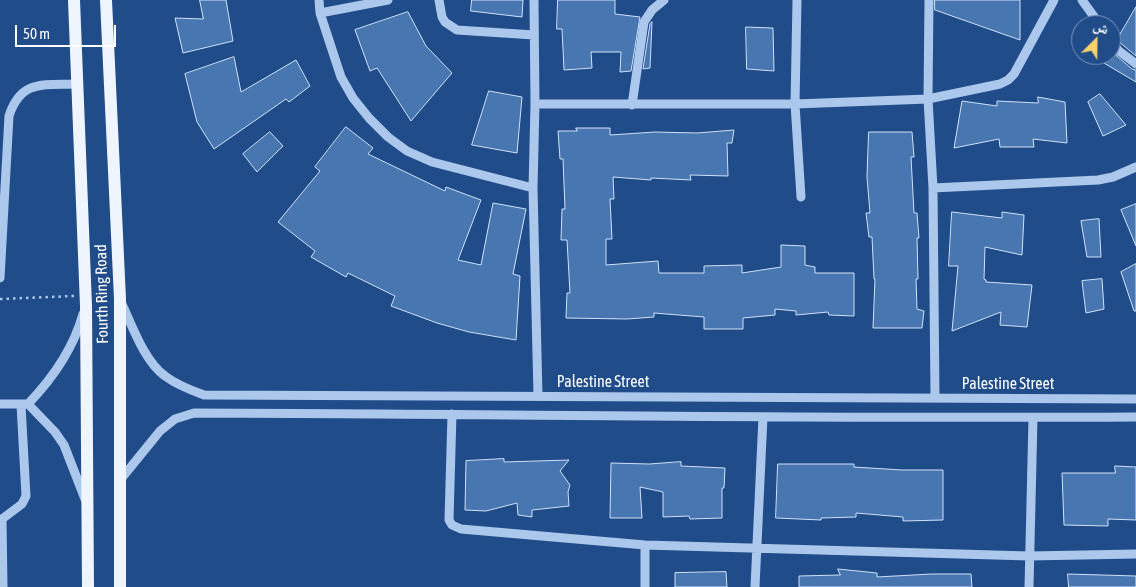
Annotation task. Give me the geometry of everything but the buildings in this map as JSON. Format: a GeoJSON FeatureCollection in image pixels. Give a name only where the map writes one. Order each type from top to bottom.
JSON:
{"type":"FeatureCollection","features":[{"type":"Feature","properties":{"kind":"main road","name":"Fourth Ring Road"},"geometry":{"type":"LineString","coordinates":[[74,0],[86,300],[88,587]]}},
{"type":"Feature","properties":{"kind":"main road","name":"Fourth Ring Road"},"geometry":{"type":"LineString","coordinates":[[106,0],[120,299],[120,587]]}},
{"type":"Feature","properties":{"kind":"street"},"geometry":{"type":"LineString","coordinates":[[319,0],[320,13],[341,77],[353,98],[388,137],[408,151],[432,162],[533,188]]}},
{"type":"Feature","properties":{"kind":"street"},"geometry":{"type":"LineString","coordinates":[[320,13],[388,0]]}},
{"type":"Feature","properties":{"kind":"street"},"geometry":{"type":"LineString","coordinates":[[439,0],[442,17],[445,22],[457,30],[534,34]]}},
{"type":"Feature","properties":{"kind":"street"},"geometry":{"type":"LineString","coordinates":[[534,0],[535,104],[533,188],[538,396]]}},
{"type":"Feature","properties":{"kind":"street"},"geometry":{"type":"LineString","coordinates":[[632,105],[644,22],[652,10],[664,0]]}},
{"type":"Feature","properties":{"kind":"street"},"geometry":{"type":"LineString","coordinates":[[797,0],[796,104],[801,197]]}},
{"type":"Feature","properties":{"kind":"street"},"geometry":{"type":"LineString","coordinates":[[929,0],[928,99],[933,188],[935,398]]}},
{"type":"Feature","properties":{"kind":"street"},"geometry":{"type":"LineString","coordinates":[[535,104],[796,104],[928,99],[1000,84],[1008,80],[1017,68],[1054,0]]}},
{"type":"Feature","properties":{"kind":"street"},"geometry":{"type":"LineString","coordinates":[[1082,0],[1093,15]]}},
{"type":"Feature","properties":{"kind":"street"},"geometry":{"type":"LineString","coordinates":[[1121,53],[1136,64]]}},
{"type":"Feature","properties":{"kind":"street"},"geometry":{"type":"LineString","coordinates":[[0,278],[9,116],[13,104],[24,90],[36,86],[77,84]]}},
{"type":"Feature","properties":{"kind":"street"},"geometry":{"type":"LineString","coordinates":[[933,188],[1098,180],[1113,177],[1136,167]]}},
{"type":"Feature","properties":{"kind":"street","name":"Palestine Street"},"geometry":{"type":"LineString","coordinates":[[120,299],[137,338],[163,375],[182,387],[204,395],[1136,399]]}},
{"type":"Feature","properties":{"kind":"street"},"geometry":{"type":"LineString","coordinates":[[0,404],[24,404],[44,388],[62,362],[79,328],[86,300]]}},
{"type":"Feature","properties":{"kind":"street"},"geometry":{"type":"LineString","coordinates":[[1105,399],[1105,417]]}},
{"type":"Feature","properties":{"kind":"street"},"geometry":{"type":"LineString","coordinates":[[24,404],[55,432],[64,445],[88,509]]}},
{"type":"Feature","properties":{"kind":"street"},"geometry":{"type":"LineString","coordinates":[[3,587],[1,519],[22,504],[26,496],[24,404]]}},
{"type":"Feature","properties":{"kind":"street","name":"Palestine Street"},"geometry":{"type":"LineString","coordinates":[[121,479],[160,431],[175,419],[194,413],[763,417],[1136,417]]}},
{"type":"Feature","properties":{"kind":"street"},"geometry":{"type":"LineString","coordinates":[[452,414],[450,520],[452,525],[461,529],[645,545],[1029,556],[1136,554]]}},
{"type":"Feature","properties":{"kind":"street"},"geometry":{"type":"LineString","coordinates":[[755,587],[763,417]]}},
{"type":"Feature","properties":{"kind":"street"},"geometry":{"type":"LineString","coordinates":[[1029,587],[1033,418]]}},
{"type":"Feature","properties":{"kind":"street"},"geometry":{"type":"LineString","coordinates":[[645,545],[645,587]]}},
{"type":"Feature","properties":{"kind":"path"},"geometry":{"type":"LineString","coordinates":[[0,299],[86,300]]}}]}
